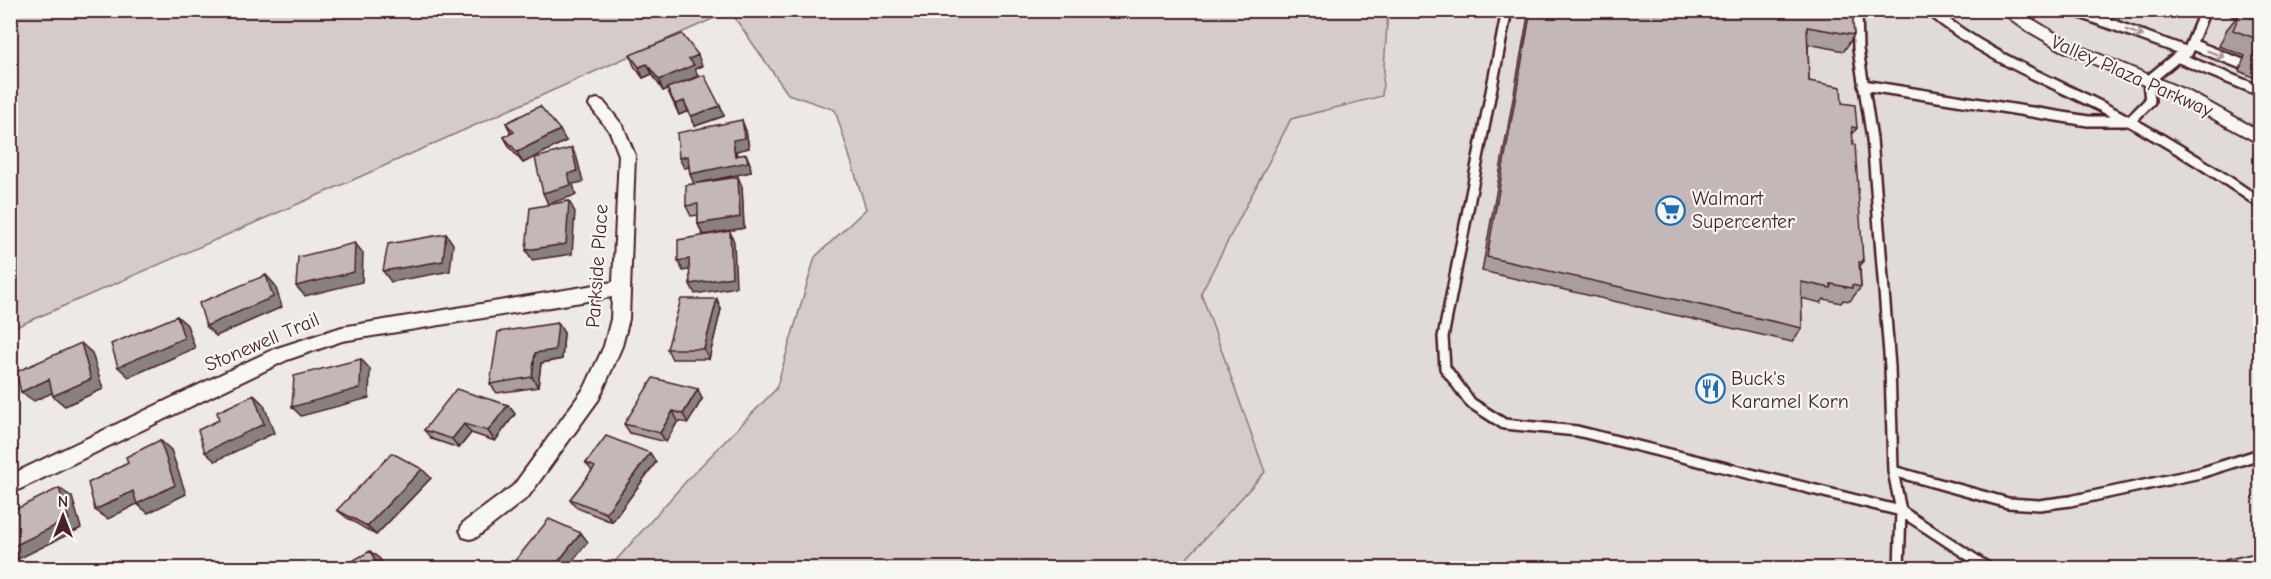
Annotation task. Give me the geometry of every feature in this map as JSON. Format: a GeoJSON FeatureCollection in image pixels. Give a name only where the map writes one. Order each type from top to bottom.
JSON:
{"type":"FeatureCollection","features":[{"type":"Feature","properties":{"kind":"street","name":"Valley Plaza Parkway"},"geometry":{"type":"LineString","coordinates":[[2006,10],[2031,29],[2071,51],[2174,91],[2260,138]]}},
{"type":"Feature","properties":{"kind":"street","name":"Parkside Place"},"geometry":{"type":"LineString","coordinates":[[470,530],[521,491],[592,393],[613,346],[620,319],[627,155],[617,130],[597,105]]}},
{"type":"Feature","properties":{"kind":"street","name":"Stonewell Trail"},"geometry":{"type":"LineString","coordinates":[[10,485],[281,354],[317,340],[621,288]]}},
{"type":"Feature","properties":{"kind":"street"},"geometry":{"type":"LineString","coordinates":[[2234,568],[2260,562]]}},
{"type":"Feature","properties":{"kind":"lane"},"geometry":{"type":"LineString","coordinates":[[1507,10],[1443,337],[1445,368],[1471,403],[1504,424],[1577,431],[1901,511],[1988,568]]}},
{"type":"Feature","properties":{"kind":"lane"},"geometry":{"type":"LineString","coordinates":[[1857,10],[1858,49],[1872,139],[1890,367],[1893,471],[1901,511],[1899,568]]}},
{"type":"Feature","properties":{"kind":"lane"},"geometry":{"type":"LineString","coordinates":[[1930,10],[1948,28],[1983,50],[2019,70],[2166,140],[2260,203]]}},
{"type":"Feature","properties":{"kind":"lane"},"geometry":{"type":"LineString","coordinates":[[2072,10],[2242,64]]}},
{"type":"Feature","properties":{"kind":"lane"},"geometry":{"type":"LineString","coordinates":[[1863,85],[2088,121],[2130,121],[2150,101],[2148,81],[2190,48],[2205,10]]}},
{"type":"Feature","properties":{"kind":"lane"},"geometry":{"type":"LineString","coordinates":[[2233,10],[2260,21]]}},
{"type":"Feature","properties":{"kind":"lane"},"geometry":{"type":"LineString","coordinates":[[2177,57],[2260,91]]}},
{"type":"Feature","properties":{"kind":"lane"},"geometry":{"type":"LineString","coordinates":[[1893,471],[2008,503],[2039,505],[2070,501],[2200,473],[2260,454]]}},
{"type":"Feature","properties":{"kind":"shaded area"},"geometry":{"type":"Polygon","coordinates":[[[11,11],[730,11],[346,183],[11,329],[11,11]]]}},
{"type":"Feature","properties":{"kind":"shaded area"},"geometry":{"type":"Polygon","coordinates":[[[730,11],[1388,11],[1382,96],[1291,119],[1201,293],[1265,472],[1178,568],[609,568],[689,478],[776,389],[815,257],[866,209],[835,110],[788,94],[730,11]]]}},
{"type":"Feature","properties":{"kind":"shaded area"},"geometry":{"type":"Polygon","coordinates":[[[1388,11],[2260,11],[2260,568],[1178,568],[1265,472],[1201,293],[1291,119],[1382,96],[1388,11]]]}},
{"type":"Feature","properties":{"kind":"building","name":"Walmart Supercenter"},"geometry":{"type":"Polygon","coordinates":[[[1531,10],[1852,10],[1854,35],[1807,27],[1809,81],[1841,87],[1842,103],[1855,105],[1857,128],[1852,127],[1863,262],[1859,262],[1861,287],[1852,285],[1852,288],[1831,284],[1831,288],[1801,282],[1802,328],[1487,257],[1531,10]]]}},
{"type":"Feature","properties":{"kind":"building"},"geometry":{"type":"Polygon","coordinates":[[[2240,13],[2260,21],[2260,40],[2233,30],[2240,13]]]}},
{"type":"Feature","properties":{"kind":"building"},"geometry":{"type":"Polygon","coordinates":[[[682,34],[698,55],[689,59],[694,65],[659,80],[647,64],[639,67],[630,55],[682,34]]]}},
{"type":"Feature","properties":{"kind":"building"},"geometry":{"type":"Polygon","coordinates":[[[2260,40],[2260,59],[2253,56],[2260,40]]]}},
{"type":"Feature","properties":{"kind":"building"},"geometry":{"type":"Polygon","coordinates":[[[704,75],[720,106],[691,116],[684,101],[675,104],[667,88],[704,75]]]}},
{"type":"Feature","properties":{"kind":"building"},"geometry":{"type":"Polygon","coordinates":[[[540,106],[560,130],[517,152],[504,137],[514,132],[506,123],[540,106]]]}},
{"type":"Feature","properties":{"kind":"building"},"geometry":{"type":"Polygon","coordinates":[[[742,120],[745,138],[733,140],[735,156],[746,154],[748,162],[690,174],[688,156],[679,158],[677,133],[742,120]]]}},
{"type":"Feature","properties":{"kind":"building"},"geometry":{"type":"Polygon","coordinates":[[[572,148],[577,171],[568,174],[571,185],[543,193],[535,158],[572,148]]]}},
{"type":"Feature","properties":{"kind":"building"},"geometry":{"type":"Polygon","coordinates":[[[738,177],[740,217],[698,224],[698,204],[686,206],[686,185],[738,177]]]}},
{"type":"Feature","properties":{"kind":"building"},"geometry":{"type":"Polygon","coordinates":[[[569,201],[566,244],[526,250],[530,208],[569,201]]]}},
{"type":"Feature","properties":{"kind":"building"},"geometry":{"type":"Polygon","coordinates":[[[730,231],[732,277],[690,284],[689,259],[678,261],[678,240],[730,231]]]}},
{"type":"Feature","properties":{"kind":"building"},"geometry":{"type":"Polygon","coordinates":[[[446,234],[443,261],[383,271],[388,244],[446,234]]]}},
{"type":"Feature","properties":{"kind":"building"},"geometry":{"type":"Polygon","coordinates":[[[355,243],[354,272],[296,286],[298,257],[355,243]]]}},
{"type":"Feature","properties":{"kind":"building"},"geometry":{"type":"Polygon","coordinates":[[[266,275],[273,297],[206,326],[199,303],[266,275]]]}},
{"type":"Feature","properties":{"kind":"building"},"geometry":{"type":"Polygon","coordinates":[[[681,299],[717,299],[704,349],[667,349],[681,299]]]}},
{"type":"Feature","properties":{"kind":"building"},"geometry":{"type":"Polygon","coordinates":[[[177,316],[184,338],[118,367],[111,344],[177,316]]]}},
{"type":"Feature","properties":{"kind":"building"},"geometry":{"type":"Polygon","coordinates":[[[558,323],[555,350],[535,353],[532,377],[490,384],[498,332],[558,323]]]}},
{"type":"Feature","properties":{"kind":"building"},"geometry":{"type":"Polygon","coordinates":[[[81,343],[91,379],[53,396],[49,379],[21,392],[16,372],[81,343]]]}},
{"type":"Feature","properties":{"kind":"building"},"geometry":{"type":"Polygon","coordinates":[[[361,359],[360,388],[292,407],[294,376],[361,359]]]}},
{"type":"Feature","properties":{"kind":"building"},"geometry":{"type":"Polygon","coordinates":[[[653,378],[698,389],[683,414],[673,411],[660,433],[624,424],[653,378]]]}},
{"type":"Feature","properties":{"kind":"building"},"geometry":{"type":"Polygon","coordinates":[[[456,389],[508,405],[488,431],[464,424],[452,439],[424,430],[456,389]]]}},
{"type":"Feature","properties":{"kind":"building"},"geometry":{"type":"Polygon","coordinates":[[[254,395],[264,424],[205,452],[198,430],[219,420],[217,412],[254,395]]]}},
{"type":"Feature","properties":{"kind":"building"},"geometry":{"type":"Polygon","coordinates":[[[606,436],[650,453],[606,513],[570,499],[595,467],[586,463],[606,436]]]}},
{"type":"Feature","properties":{"kind":"building"},"geometry":{"type":"Polygon","coordinates":[[[160,440],[175,485],[137,504],[133,491],[95,510],[88,483],[128,463],[126,457],[160,440]]]}},
{"type":"Feature","properties":{"kind":"building"},"geometry":{"type":"Polygon","coordinates":[[[392,453],[422,469],[367,526],[337,510],[392,453]]]}},
{"type":"Feature","properties":{"kind":"building"},"geometry":{"type":"Polygon","coordinates":[[[59,488],[69,519],[10,548],[10,512],[59,488]]]}},
{"type":"Feature","properties":{"kind":"building"},"geometry":{"type":"Polygon","coordinates":[[[549,519],[581,533],[553,568],[509,568],[549,519]]]}},
{"type":"Feature","properties":{"kind":"building"},"geometry":{"type":"Polygon","coordinates":[[[370,551],[379,568],[340,568],[370,551]]]}},
{"type":"Feature","properties":{"kind":"place","name":"Walmart Supercenter"},"geometry":{"type":"Point","coordinates":[1671,210]}},
{"type":"Feature","properties":{"kind":"place","name":"Buck's Karamel Korn"},"geometry":{"type":"Point","coordinates":[1710,389]}}]}
